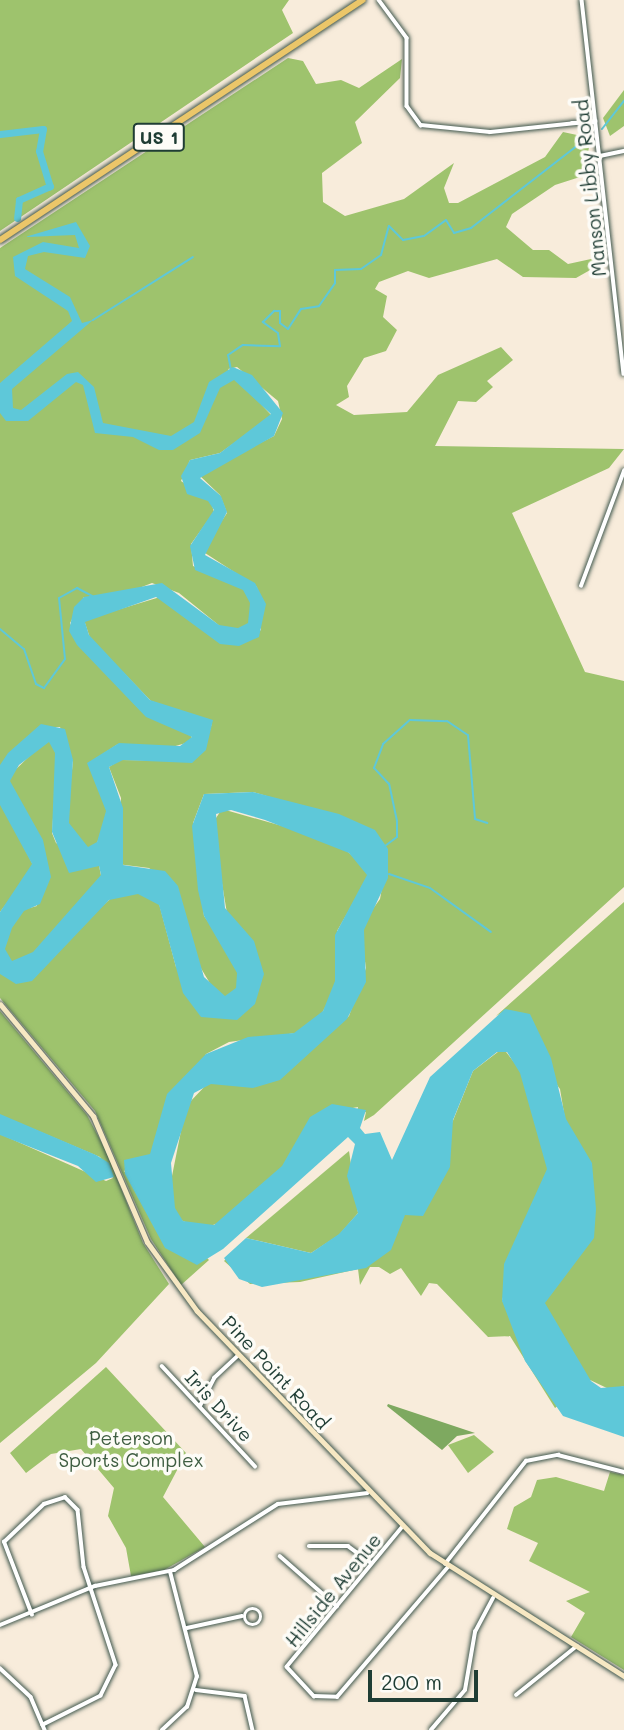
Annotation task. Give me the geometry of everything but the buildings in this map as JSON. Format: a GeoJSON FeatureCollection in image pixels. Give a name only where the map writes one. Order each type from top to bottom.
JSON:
{"type":"FeatureCollection","features":[{"type":"Feature","properties":{"kind":"main road","name":"US 1"},"geometry":{"type":"LineString","coordinates":[[0,240],[363,0]]}},
{"type":"Feature","properties":{"kind":"main road","name":"Pine Point Road"},"geometry":{"type":"LineString","coordinates":[[0,1004],[93,1116],[141,1230],[180,1291],[367,1493],[446,1566],[624,1676]]}},
{"type":"Feature","properties":{"kind":"street"},"geometry":{"type":"LineString","coordinates":[[379,0],[385,2],[408,40],[407,102],[419,124],[490,132],[595,121]]}},
{"type":"Feature","properties":{"kind":"street","name":"Manson Libby Road"},"geometry":{"type":"LineString","coordinates":[[582,0],[624,374]]}},
{"type":"Feature","properties":{"kind":"street"},"geometry":{"type":"LineString","coordinates":[[572,124],[595,121]]}},
{"type":"Feature","properties":{"kind":"street"},"geometry":{"type":"LineString","coordinates":[[600,156],[624,151]]}},
{"type":"Feature","properties":{"kind":"street"},"geometry":{"type":"LineString","coordinates":[[581,586],[624,471]]}},
{"type":"Feature","properties":{"kind":"street"},"geometry":{"type":"LineString","coordinates":[[200,1406],[215,1377],[239,1355]]}},
{"type":"Feature","properties":{"kind":"street","name":"Iris Drive"},"geometry":{"type":"LineString","coordinates":[[162,1366],[255,1466]]}},
{"type":"Feature","properties":{"kind":"street"},"geometry":{"type":"LineString","coordinates":[[446,1566],[526,1461],[558,1455],[624,1472]]}},
{"type":"Feature","properties":{"kind":"street"},"geometry":{"type":"LineString","coordinates":[[0,1625],[32,1615],[90,1588],[170,1572],[274,1506],[367,1493]]}},
{"type":"Feature","properties":{"kind":"street"},"geometry":{"type":"LineString","coordinates":[[32,1615],[4,1542],[14,1527],[55,1498],[69,1499],[78,1510],[90,1588],[113,1643],[114,1674],[94,1702],[43,1725]]}},
{"type":"Feature","properties":{"kind":"street","name":"Hillside Avenue"},"geometry":{"type":"LineString","coordinates":[[402,1528],[287,1669],[316,1697],[335,1698],[446,1566]]}},
{"type":"Feature","properties":{"kind":"street"},"geometry":{"type":"LineString","coordinates":[[309,1546],[348,1546],[372,1563]]}},
{"type":"Feature","properties":{"kind":"street"},"geometry":{"type":"LineString","coordinates":[[280,1556],[337,1606]]}},
{"type":"Feature","properties":{"kind":"street"},"geometry":{"type":"LineString","coordinates":[[162,1730],[196,1690],[187,1628],[170,1572]]}},
{"type":"Feature","properties":{"kind":"street"},"geometry":{"type":"LineString","coordinates":[[431,1730],[465,1690],[475,1630],[494,1598]]}},
{"type":"Feature","properties":{"kind":"street"},"geometry":{"type":"LineString","coordinates":[[187,1628],[242,1616],[253,1609],[261,1619],[253,1625],[242,1616]]}},
{"type":"Feature","properties":{"kind":"street"},"geometry":{"type":"LineString","coordinates":[[516,1695],[577,1646]]}},
{"type":"Feature","properties":{"kind":"street"},"geometry":{"type":"LineString","coordinates":[[0,1668],[31,1697],[46,1730]]}},
{"type":"Feature","properties":{"kind":"street"},"geometry":{"type":"LineString","coordinates":[[196,1690],[246,1697],[253,1730]]}},
{"type":"Feature","properties":{"kind":"green space"},"geometry":{"type":"Polygon","coordinates":[[[0,0],[289,0],[282,10],[293,33],[0,231],[0,0]]]}},
{"type":"Feature","properties":{"kind":"green space"},"geometry":{"type":"Polygon","coordinates":[[[288,58],[303,61],[316,84],[341,80],[359,88],[402,59],[400,78],[355,122],[362,143],[322,173],[323,202],[345,216],[404,199],[454,163],[444,188],[449,203],[458,203],[545,157],[563,132],[591,138],[583,176],[555,185],[512,214],[506,227],[533,250],[549,250],[568,264],[591,259],[599,265],[576,278],[523,277],[497,259],[429,278],[408,271],[379,282],[375,289],[387,296],[383,317],[397,330],[386,351],[364,358],[347,386],[349,397],[336,405],[354,415],[407,412],[438,375],[501,347],[513,360],[487,381],[493,387],[476,402],[458,401],[435,446],[624,449],[609,468],[512,513],[585,672],[624,681],[624,887],[374,1115],[364,1121],[366,1112],[357,1115],[358,1107],[320,1114],[281,1170],[223,1221],[203,1229],[178,1219],[169,1191],[186,1106],[209,1082],[249,1086],[282,1077],[349,1016],[366,968],[360,927],[380,899],[387,860],[378,839],[340,818],[253,792],[204,794],[193,823],[204,916],[243,970],[235,994],[220,1000],[190,950],[169,882],[149,868],[117,864],[121,798],[109,767],[120,760],[192,761],[204,751],[212,723],[151,701],[90,638],[84,620],[160,597],[217,641],[244,643],[261,630],[257,587],[202,551],[227,513],[220,495],[198,474],[274,436],[282,419],[278,401],[237,367],[228,369],[272,416],[220,453],[190,460],[181,481],[211,502],[214,512],[191,544],[193,566],[242,586],[252,605],[249,626],[226,631],[179,593],[152,583],[116,597],[84,597],[70,623],[79,645],[145,715],[189,731],[193,741],[172,747],[118,744],[92,761],[108,816],[92,855],[65,827],[73,762],[60,727],[39,727],[0,767],[0,248],[288,58]]]}},
{"type":"Feature","properties":{"kind":"green space"},"geometry":{"type":"Polygon","coordinates":[[[624,90],[624,126],[610,136],[603,118],[624,90]]]}},
{"type":"Feature","properties":{"kind":"green space"},"geometry":{"type":"Polygon","coordinates":[[[44,742],[52,742],[57,758],[52,833],[56,843],[99,866],[102,880],[28,963],[8,961],[3,949],[8,931],[22,910],[37,906],[30,821],[10,794],[9,776],[44,742]]]}},
{"type":"Feature","properties":{"kind":"green space"},"geometry":{"type":"Polygon","coordinates":[[[0,801],[34,867],[0,912],[0,801]]]}},
{"type":"Feature","properties":{"kind":"green space"},"geometry":{"type":"Polygon","coordinates":[[[222,809],[335,841],[368,869],[368,877],[337,931],[336,987],[322,1013],[296,1033],[229,1042],[206,1054],[150,1159],[124,1171],[209,1260],[181,1285],[151,1239],[95,1111],[0,998],[0,972],[85,921],[116,894],[140,892],[157,896],[176,967],[244,1014],[216,848],[214,821],[222,809]]]}},
{"type":"Feature","properties":{"kind":"green space"},"geometry":{"type":"Polygon","coordinates":[[[624,902],[624,1386],[611,1390],[588,1379],[544,1304],[566,1125],[560,1089],[503,1012],[496,1016],[624,902]]]}},
{"type":"Feature","properties":{"kind":"green space"},"geometry":{"type":"Polygon","coordinates":[[[0,1011],[87,1115],[106,1151],[143,1243],[169,1284],[96,1363],[0,1443],[0,1134],[106,1181],[113,1178],[100,1157],[0,1115],[0,1011]]]}},
{"type":"Feature","properties":{"kind":"green space"},"geometry":{"type":"Polygon","coordinates":[[[503,1048],[521,1071],[549,1168],[502,1300],[559,1405],[555,1408],[510,1336],[488,1337],[437,1284],[429,1283],[421,1296],[401,1268],[390,1274],[379,1267],[370,1267],[360,1285],[358,1269],[300,1282],[250,1284],[224,1261],[228,1257],[252,1282],[402,1215],[446,1138],[473,1071],[503,1048]]]}},
{"type":"Feature","properties":{"kind":"green space"},"geometry":{"type":"Polygon","coordinates":[[[349,1151],[358,1213],[339,1235],[311,1253],[246,1238],[349,1151]]]}},
{"type":"Feature","properties":{"kind":"green space","name":"Peterson Sports Complex"},"geometry":{"type":"Polygon","coordinates":[[[106,1367],[186,1453],[163,1497],[205,1547],[164,1570],[131,1576],[126,1548],[108,1516],[114,1488],[81,1449],[51,1454],[26,1473],[10,1453],[106,1367]]]}},
{"type":"Feature","properties":{"kind":"green space"},"geometry":{"type":"Polygon","coordinates":[[[388,1404],[475,1433],[457,1436],[442,1450],[387,1406],[388,1404]]]}},
{"type":"Feature","properties":{"kind":"green space"},"geometry":{"type":"Polygon","coordinates":[[[474,1435],[494,1452],[468,1473],[448,1445],[474,1435]]]}},
{"type":"Feature","properties":{"kind":"green space"},"geometry":{"type":"Polygon","coordinates":[[[610,1472],[624,1475],[624,1670],[571,1637],[585,1613],[566,1601],[590,1592],[529,1561],[538,1543],[507,1529],[514,1507],[531,1497],[537,1480],[556,1477],[604,1491],[610,1472]]]}},
{"type":"Feature","properties":{"kind":"water"},"geometry":{"type":"Polygon","coordinates":[[[76,222],[90,246],[85,258],[44,252],[28,256],[25,269],[70,297],[82,323],[93,320],[12,389],[13,408],[21,410],[67,374],[78,372],[94,387],[103,423],[171,436],[194,422],[209,382],[233,367],[252,375],[283,413],[274,436],[200,478],[221,496],[227,512],[205,555],[255,583],[266,604],[259,637],[239,646],[220,644],[156,597],[85,622],[89,635],[150,700],[213,720],[206,750],[192,763],[123,760],[109,767],[123,808],[123,865],[165,871],[178,886],[204,977],[225,996],[236,988],[237,973],[204,916],[198,890],[192,826],[204,794],[253,792],[339,814],[375,830],[388,849],[388,878],[364,930],[366,982],[347,1019],[280,1080],[253,1088],[211,1084],[194,1093],[171,1163],[175,1208],[183,1221],[214,1225],[282,1166],[310,1117],[332,1104],[366,1110],[360,1128],[365,1134],[380,1132],[392,1160],[430,1077],[505,1009],[530,1014],[551,1058],[566,1119],[592,1163],[596,1209],[594,1238],[545,1303],[591,1381],[601,1388],[624,1386],[624,1437],[563,1416],[525,1361],[502,1301],[504,1264],[547,1169],[520,1073],[507,1052],[497,1052],[473,1071],[453,1120],[450,1167],[423,1216],[405,1215],[391,1250],[366,1268],[262,1287],[239,1279],[224,1258],[246,1238],[311,1253],[339,1234],[358,1213],[347,1176],[355,1144],[348,1137],[223,1249],[197,1265],[165,1248],[125,1174],[124,1160],[150,1154],[167,1094],[206,1054],[248,1037],[294,1033],[323,1011],[335,981],[335,935],[367,875],[349,853],[265,820],[231,810],[216,814],[225,908],[254,941],[264,974],[255,1004],[237,1020],[201,1017],[183,993],[159,905],[138,894],[109,900],[32,981],[16,984],[0,974],[0,912],[32,864],[0,805],[0,765],[8,753],[41,724],[65,729],[73,760],[69,823],[88,847],[97,842],[106,811],[87,763],[119,743],[180,746],[192,737],[146,717],[77,645],[69,631],[74,607],[84,597],[162,583],[219,625],[238,628],[248,623],[250,603],[243,590],[195,570],[190,546],[214,510],[208,501],[187,494],[181,476],[190,460],[220,453],[271,414],[234,380],[220,388],[200,433],[173,450],[159,450],[133,437],[95,433],[83,385],[76,382],[28,421],[6,421],[0,413],[0,383],[72,321],[68,311],[15,276],[13,257],[43,242],[79,248],[75,235],[25,237],[76,222]],[[49,742],[19,765],[10,781],[43,840],[51,877],[40,904],[24,911],[12,928],[5,949],[12,961],[33,952],[101,875],[99,866],[69,873],[52,832],[55,753],[49,742]]]}},
{"type":"Feature","properties":{"kind":"water"},"geometry":{"type":"Polygon","coordinates":[[[0,1114],[96,1155],[109,1163],[114,1177],[96,1182],[78,1166],[0,1135],[0,1114]]]}},
{"type":"Feature","properties":{"kind":"waterway"},"geometry":{"type":"LineString","coordinates":[[602,129],[624,101]]}},
{"type":"Feature","properties":{"kind":"waterway"},"geometry":{"type":"LineString","coordinates":[[0,134],[43,129],[39,151],[50,186],[19,200],[17,218]]}},
{"type":"Feature","properties":{"kind":"waterway"},"geometry":{"type":"LineString","coordinates":[[231,370],[228,355],[243,345],[280,346],[278,333],[263,322],[274,311],[280,311],[280,323],[288,329],[301,309],[319,306],[335,283],[335,270],[361,269],[381,255],[389,226],[403,240],[424,236],[446,220],[454,233],[471,228],[592,134]]}},
{"type":"Feature","properties":{"kind":"waterway"},"geometry":{"type":"LineString","coordinates":[[93,320],[193,257]]}},
{"type":"Feature","properties":{"kind":"waterway"},"geometry":{"type":"LineString","coordinates":[[0,629],[24,649],[36,684],[44,688],[65,659],[59,598],[77,588],[92,596]]}},
{"type":"Feature","properties":{"kind":"waterway"},"geometry":{"type":"LineString","coordinates":[[385,846],[397,837],[397,821],[389,784],[374,768],[383,744],[410,720],[447,721],[468,735],[475,819],[487,823]]}},
{"type":"Feature","properties":{"kind":"waterway"},"geometry":{"type":"LineString","coordinates":[[389,874],[430,888],[491,932]]}}]}
